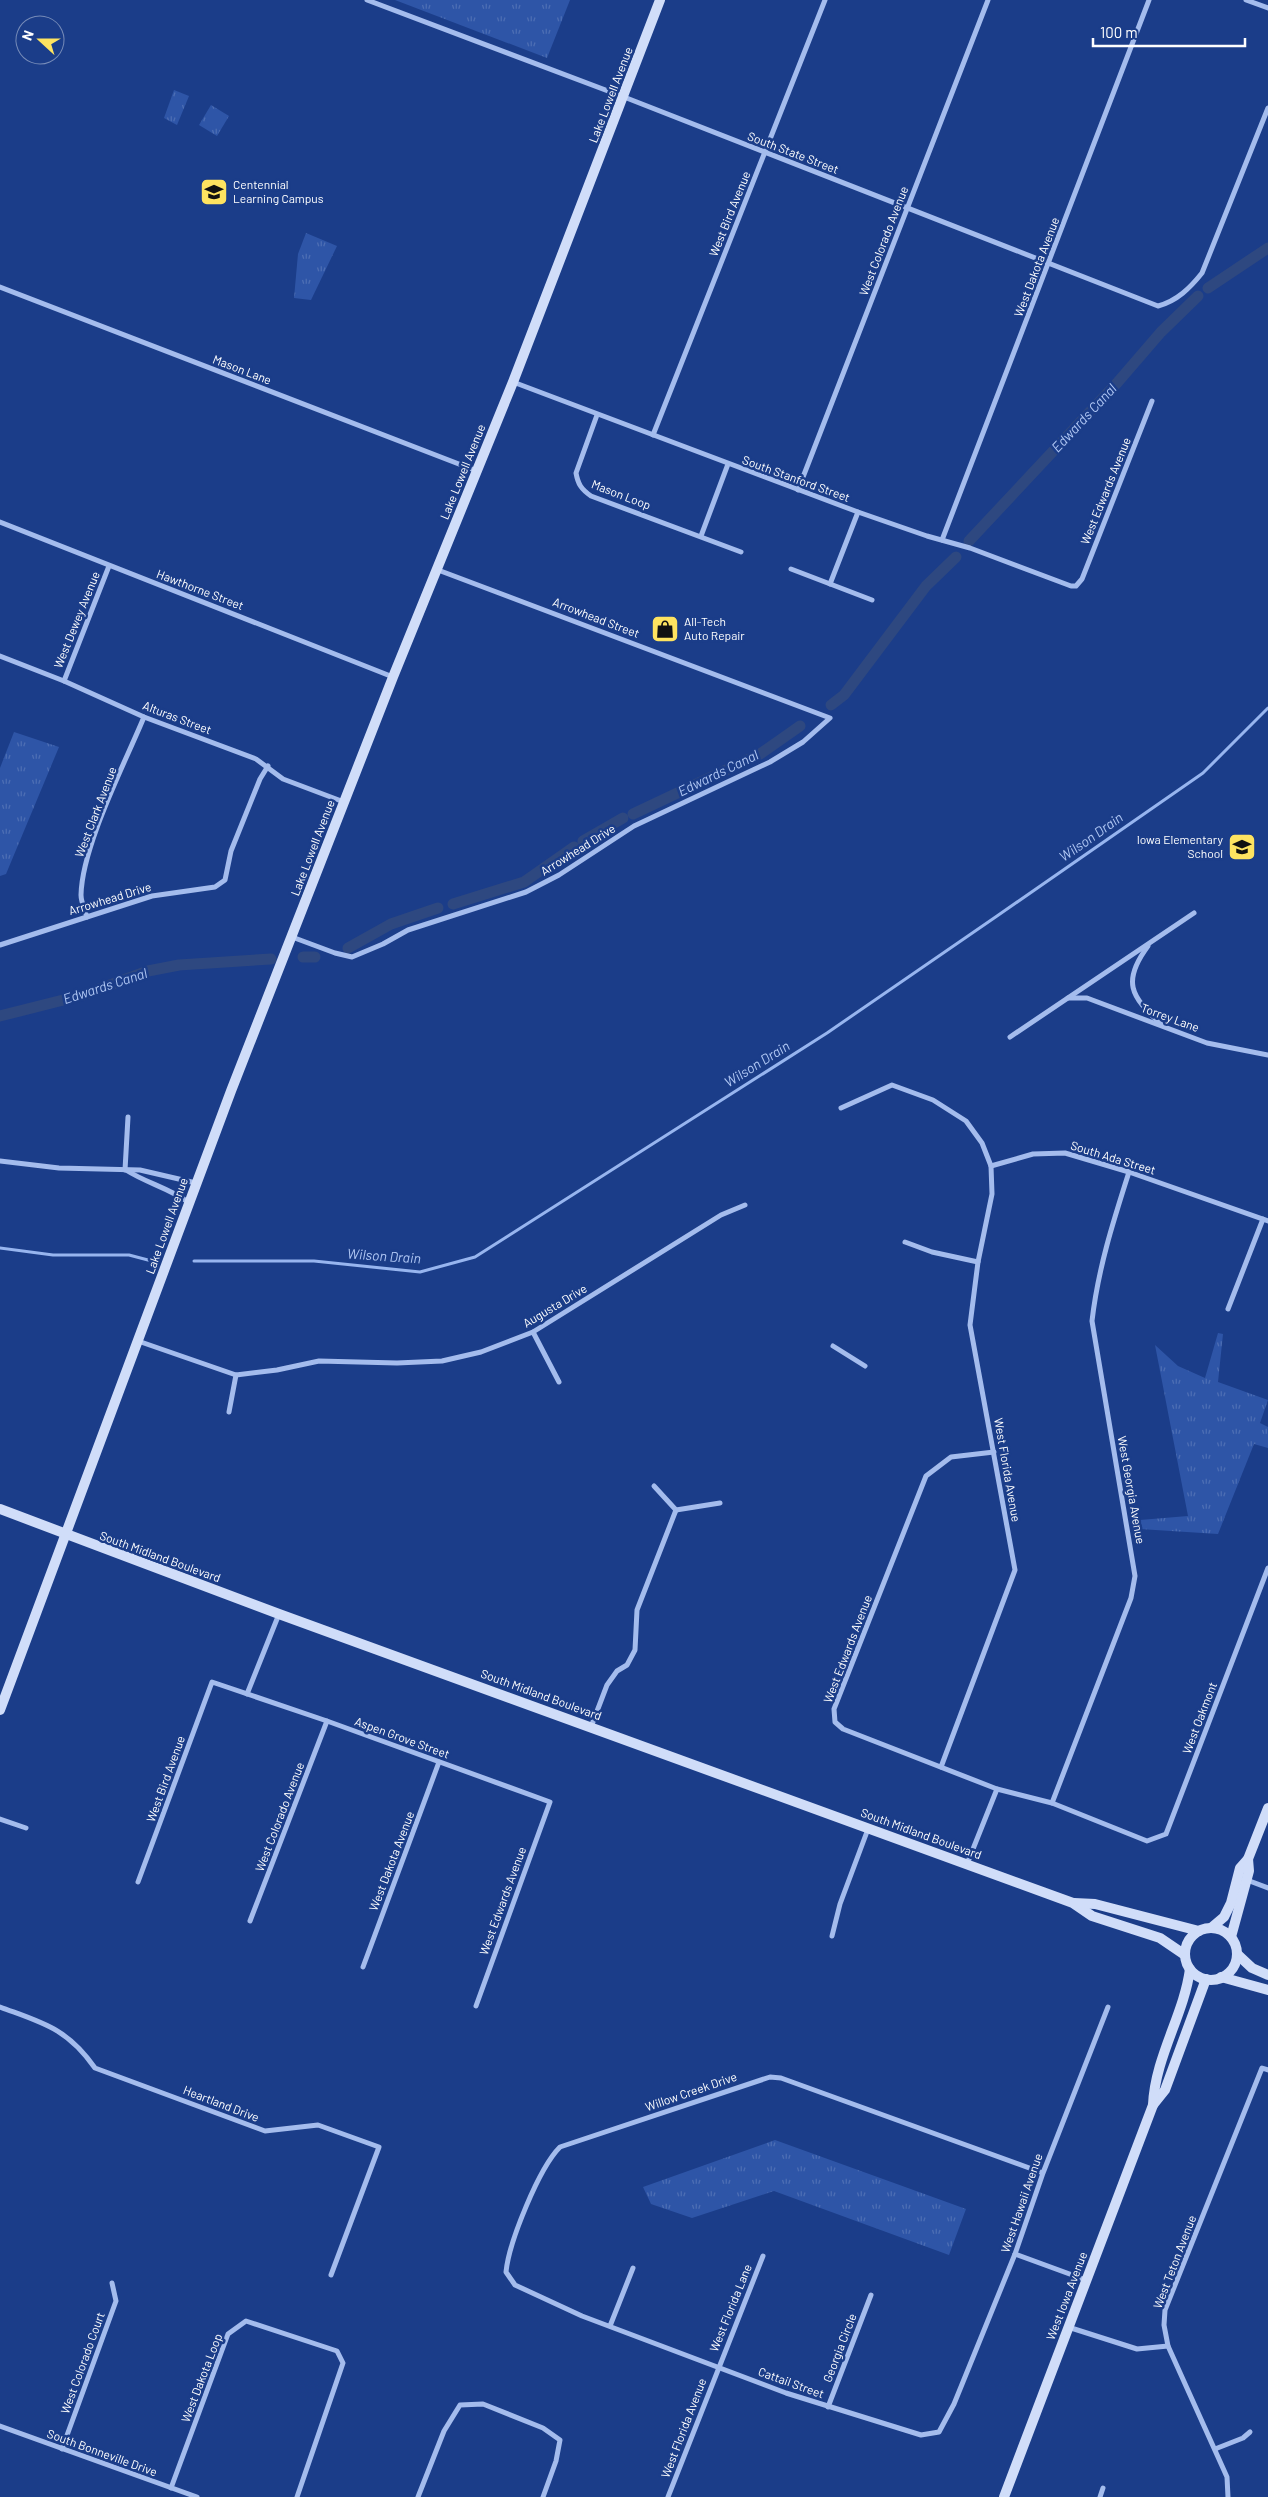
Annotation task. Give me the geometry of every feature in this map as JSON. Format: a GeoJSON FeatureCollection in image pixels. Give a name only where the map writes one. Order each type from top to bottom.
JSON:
{"type":"FeatureCollection","features":[{"type":"Feature","properties":{"kind":"main road","name":"Lake Lowell Avenue"},"geometry":{"type":"LineString","coordinates":[[0,1710],[188,1202],[393,677],[513,382],[660,0]]}},
{"type":"Feature","properties":{"kind":"main road","name":"South Midland Boulevard"},"geometry":{"type":"LineString","coordinates":[[0,1509],[279,1614],[1073,1903],[1092,1916],[1160,1938],[1185,1955]]}},
{"type":"Feature","properties":{"kind":"main road"},"geometry":{"type":"LineString","coordinates":[[1211,1928],[1224,1917],[1231,1903],[1240,1868],[1248,1859],[1268,1808]]}},
{"type":"Feature","properties":{"kind":"main road"},"geometry":{"type":"LineString","coordinates":[[1231,1937],[1249,1870],[1248,1859]]}},
{"type":"Feature","properties":{"kind":"main road","name":"South Midland Boulevard"},"geometry":{"type":"LineString","coordinates":[[1073,1903],[1095,1904],[1198,1931]]}},
{"type":"Feature","properties":{"kind":"main road"},"geometry":{"type":"LineString","coordinates":[[1268,1975],[1252,1968],[1237,1954],[1231,1937],[1224,1931],[1211,1928],[1198,1931],[1187,1944],[1185,1955],[1190,1969],[1195,1974],[1206,1979],[1221,1977],[1268,1990]]}},
{"type":"Feature","properties":{"kind":"main road"},"geometry":{"type":"LineString","coordinates":[[1221,1977],[1232,1970],[1237,1954]]}},
{"type":"Feature","properties":{"kind":"main road","name":"West Iowa Avenue"},"geometry":{"type":"LineString","coordinates":[[1004,2497],[1153,2104],[1154,2085],[1187,1989],[1190,1969]]}},
{"type":"Feature","properties":{"kind":"main road","name":"West Iowa Avenue"},"geometry":{"type":"LineString","coordinates":[[1153,2104],[1165,2090],[1206,1979]]}},
{"type":"Feature","properties":{"kind":"street","name":"South State Street"},"geometry":{"type":"LineString","coordinates":[[367,0],[624,96],[1158,306],[1172,302],[1192,286],[1202,273],[1268,108]]}},
{"type":"Feature","properties":{"kind":"street","name":"West Bird Avenue"},"geometry":{"type":"LineString","coordinates":[[653,435],[825,0]]}},
{"type":"Feature","properties":{"kind":"street","name":"West Colorado Avenue"},"geometry":{"type":"LineString","coordinates":[[798,490],[988,0]]}},
{"type":"Feature","properties":{"kind":"street","name":"West Dakota Avenue"},"geometry":{"type":"LineString","coordinates":[[942,540],[1050,263],[1149,0]]}},
{"type":"Feature","properties":{"kind":"street"},"geometry":{"type":"LineString","coordinates":[[1246,0],[1268,8]]}},
{"type":"Feature","properties":{"kind":"street","name":"Mason Lane"},"geometry":{"type":"LineString","coordinates":[[0,288],[476,471]]}},
{"type":"Feature","properties":{"kind":"street","name":"South Stanford Street"},"geometry":{"type":"LineString","coordinates":[[513,382],[858,512],[970,548],[1076,586]]}},
{"type":"Feature","properties":{"kind":"street","name":"West Edwards Avenue"},"geometry":{"type":"LineString","coordinates":[[1076,586],[1082,579],[1152,401]]}},
{"type":"Feature","properties":{"kind":"street","name":"Mason Loop"},"geometry":{"type":"LineString","coordinates":[[597,414],[576,473],[582,490],[591,496],[741,552]]}},
{"type":"Feature","properties":{"kind":"street"},"geometry":{"type":"LineString","coordinates":[[701,536],[728,464]]}},
{"type":"Feature","properties":{"kind":"street"},"geometry":{"type":"LineString","coordinates":[[830,584],[858,512]]}},
{"type":"Feature","properties":{"kind":"street","name":"Hawthorne Street"},"geometry":{"type":"LineString","coordinates":[[0,522],[393,677]]}},
{"type":"Feature","properties":{"kind":"street","name":"West Dewey Avenue"},"geometry":{"type":"LineString","coordinates":[[64,681],[109,566]]}},
{"type":"Feature","properties":{"kind":"street","name":"Arrowhead Street"},"geometry":{"type":"LineString","coordinates":[[438,570],[830,718]]}},
{"type":"Feature","properties":{"kind":"street"},"geometry":{"type":"LineString","coordinates":[[791,570],[872,600]]}},
{"type":"Feature","properties":{"kind":"street","name":"Alturas Street"},"geometry":{"type":"LineString","coordinates":[[0,656],[64,681],[144,717],[256,759],[268,766],[282,779],[344,802]]}},
{"type":"Feature","properties":{"kind":"street","name":"West Clark Avenue"},"geometry":{"type":"LineString","coordinates":[[86,917],[81,897],[82,878],[91,848],[144,717]]}},
{"type":"Feature","properties":{"kind":"street","name":"Arrowhead Drive"},"geometry":{"type":"LineString","coordinates":[[292,937],[335,953],[352,957],[383,944],[408,930],[526,892],[559,875],[634,826],[770,762],[803,742],[830,718]]}},
{"type":"Feature","properties":{"kind":"street","name":"Arrowhead Drive"},"geometry":{"type":"LineString","coordinates":[[0,945],[152,896],[215,887],[225,880],[231,852],[260,779],[268,766]]}},
{"type":"Feature","properties":{"kind":"street"},"geometry":{"type":"LineString","coordinates":[[1010,1037],[1194,913]]}},
{"type":"Feature","properties":{"kind":"street"},"geometry":{"type":"LineString","coordinates":[[1151,941],[1136,961],[1130,978],[1138,1001],[1163,1027]]}},
{"type":"Feature","properties":{"kind":"street","name":"Torrey Lane"},"geometry":{"type":"LineString","coordinates":[[1067,998],[1087,998],[1207,1043],[1268,1055]]}},
{"type":"Feature","properties":{"kind":"street"},"geometry":{"type":"LineString","coordinates":[[841,1108],[892,1085],[933,1100],[966,1121],[982,1143],[991,1166]]}},
{"type":"Feature","properties":{"kind":"street"},"geometry":{"type":"LineString","coordinates":[[125,1170],[128,1117]]}},
{"type":"Feature","properties":{"kind":"street","name":"South Ada Street"},"geometry":{"type":"LineString","coordinates":[[991,1166],[1033,1154],[1065,1153],[1129,1172],[1265,1220]]}},
{"type":"Feature","properties":{"kind":"street"},"geometry":{"type":"LineString","coordinates":[[0,1161],[59,1168],[140,1170],[196,1183]]}},
{"type":"Feature","properties":{"kind":"street","name":"West Florida Avenue"},"geometry":{"type":"LineString","coordinates":[[941,1767],[1015,1570],[970,1325],[978,1262],[992,1194],[991,1166]]}},
{"type":"Feature","properties":{"kind":"street"},"geometry":{"type":"LineString","coordinates":[[125,1170],[136,1177],[169,1190],[188,1202]]}},
{"type":"Feature","properties":{"kind":"street","name":"West Georgia Avenue"},"geometry":{"type":"LineString","coordinates":[[1052,1803],[1131,1598],[1135,1576],[1092,1321],[1096,1283],[1106,1244],[1129,1172]]}},
{"type":"Feature","properties":{"kind":"street","name":"Augusta Drive"},"geometry":{"type":"LineString","coordinates":[[138,1341],[236,1375],[277,1370],[319,1361],[398,1363],[442,1361],[482,1352],[533,1332],[722,1215],[745,1205]]}},
{"type":"Feature","properties":{"kind":"street"},"geometry":{"type":"LineString","coordinates":[[1228,1309],[1265,1220]]}},
{"type":"Feature","properties":{"kind":"street"},"geometry":{"type":"LineString","coordinates":[[904,1242],[932,1252],[978,1262]]}},
{"type":"Feature","properties":{"kind":"street"},"geometry":{"type":"LineString","coordinates":[[533,1332],[559,1382]]}},
{"type":"Feature","properties":{"kind":"street"},"geometry":{"type":"LineString","coordinates":[[833,1346],[865,1366]]}},
{"type":"Feature","properties":{"kind":"street"},"geometry":{"type":"LineString","coordinates":[[229,1412],[236,1375]]}},
{"type":"Feature","properties":{"kind":"street","name":"West Edwards Avenue"},"geometry":{"type":"LineString","coordinates":[[994,1452],[951,1457],[926,1476],[834,1709],[836,1722],[843,1730],[997,1789],[1052,1803],[1125,1833]]}},
{"type":"Feature","properties":{"kind":"street"},"geometry":{"type":"LineString","coordinates":[[654,1486],[676,1510]]}},
{"type":"Feature","properties":{"kind":"street"},"geometry":{"type":"LineString","coordinates":[[676,1510],[720,1503]]}},
{"type":"Feature","properties":{"kind":"street"},"geometry":{"type":"LineString","coordinates":[[592,1727],[607,1685],[617,1671],[627,1664],[635,1650],[637,1610],[676,1510]]}},
{"type":"Feature","properties":{"kind":"street","name":"West Oakmont"},"geometry":{"type":"LineString","coordinates":[[1125,1833],[1147,1841],[1166,1834],[1268,1568]]}},
{"type":"Feature","properties":{"kind":"street"},"geometry":{"type":"LineString","coordinates":[[247,1694],[279,1614]]}},
{"type":"Feature","properties":{"kind":"street","name":"West Bird Avenue"},"geometry":{"type":"LineString","coordinates":[[138,1882],[212,1682]]}},
{"type":"Feature","properties":{"kind":"street","name":"Aspen Grove Street"},"geometry":{"type":"LineString","coordinates":[[212,1682],[328,1721],[550,1802]]}},
{"type":"Feature","properties":{"kind":"street","name":"West Colorado Avenue"},"geometry":{"type":"LineString","coordinates":[[250,1921],[328,1721]]}},
{"type":"Feature","properties":{"kind":"street","name":"West Dakota Avenue"},"geometry":{"type":"LineString","coordinates":[[363,1967],[440,1762]]}},
{"type":"Feature","properties":{"kind":"street"},"geometry":{"type":"LineString","coordinates":[[967,1864],[997,1789]]}},
{"type":"Feature","properties":{"kind":"street","name":"West Edwards Avenue"},"geometry":{"type":"LineString","coordinates":[[476,2006],[550,1802]]}},
{"type":"Feature","properties":{"kind":"street"},"geometry":{"type":"LineString","coordinates":[[0,1819],[26,1828]]}},
{"type":"Feature","properties":{"kind":"street"},"geometry":{"type":"LineString","coordinates":[[832,1936],[840,1904],[868,1829]]}},
{"type":"Feature","properties":{"kind":"street"},"geometry":{"type":"LineString","coordinates":[[1246,1880],[1268,1888]]}},
{"type":"Feature","properties":{"kind":"street","name":"Heartland Drive"},"geometry":{"type":"LineString","coordinates":[[0,2007],[60,2031],[82,2048],[95,2068],[264,2131],[318,2125],[379,2147],[331,2276]]}},
{"type":"Feature","properties":{"kind":"street","name":"West Hawaii Avenue"},"geometry":{"type":"LineString","coordinates":[[954,2404],[1015,2254],[1043,2172],[1108,2007]]}},
{"type":"Feature","properties":{"kind":"street","name":"West Teton Avenue"},"geometry":{"type":"LineString","coordinates":[[1228,2497],[1227,2477],[1168,2346],[1164,2324],[1166,2310],[1262,2068],[1268,2070]]}},
{"type":"Feature","properties":{"kind":"street","name":"Willow Creek Drive"},"geometry":{"type":"LineString","coordinates":[[582,2316],[515,2285],[506,2272],[508,2259],[550,2157],[560,2147],[748,2083],[770,2077],[781,2078],[1043,2172]]}},
{"type":"Feature","properties":{"kind":"street"},"geometry":{"type":"LineString","coordinates":[[1015,2254],[1087,2280]]}},
{"type":"Feature","properties":{"kind":"street","name":"West Florida Lane"},"geometry":{"type":"LineString","coordinates":[[718,2367],[763,2256]]}},
{"type":"Feature","properties":{"kind":"street"},"geometry":{"type":"LineString","coordinates":[[610,2326],[633,2268]]}},
{"type":"Feature","properties":{"kind":"street","name":"West Colorado Court"},"geometry":{"type":"LineString","coordinates":[[62,2450],[116,2302],[112,2283]]}},
{"type":"Feature","properties":{"kind":"street","name":"Georgia Circle"},"geometry":{"type":"LineString","coordinates":[[828,2407],[871,2295]]}},
{"type":"Feature","properties":{"kind":"street","name":"Cattail Street"},"geometry":{"type":"LineString","coordinates":[[582,2316],[828,2407],[921,2435],[939,2432],[954,2404]]}},
{"type":"Feature","properties":{"kind":"street","name":"West Dakota Loop"},"geometry":{"type":"LineString","coordinates":[[171,2488],[228,2334],[246,2321],[337,2351],[343,2363],[297,2497]]}},
{"type":"Feature","properties":{"kind":"street"},"geometry":{"type":"LineString","coordinates":[[1068,2327],[1137,2349],[1168,2346]]}},
{"type":"Feature","properties":{"kind":"street","name":"West Florida Avenue"},"geometry":{"type":"LineString","coordinates":[[668,2497],[718,2367]]}},
{"type":"Feature","properties":{"kind":"street"},"geometry":{"type":"LineString","coordinates":[[418,2497],[444,2431],[460,2405],[483,2404],[542,2428],[560,2440],[556,2462],[543,2497]]}},
{"type":"Feature","properties":{"kind":"street","name":"South Bonneville Drive"},"geometry":{"type":"LineString","coordinates":[[0,2426],[62,2450],[198,2497]]}},
{"type":"Feature","properties":{"kind":"street"},"geometry":{"type":"LineString","coordinates":[[1215,2450],[1243,2438],[1250,2432]]}},
{"type":"Feature","properties":{"kind":"street"},"geometry":{"type":"LineString","coordinates":[[1100,2497],[1103,2488]]}},
{"type":"Feature","properties":{"kind":"green space"},"geometry":{"type":"Polygon","coordinates":[[[395,0],[570,0],[547,58],[395,0]]]}},
{"type":"Feature","properties":{"kind":"green space"},"geometry":{"type":"Polygon","coordinates":[[[174,90],[189,96],[177,125],[164,118],[174,90]]]}},
{"type":"Feature","properties":{"kind":"green space"},"geometry":{"type":"Polygon","coordinates":[[[211,105],[229,116],[217,136],[199,125],[211,105]]]}},
{"type":"Feature","properties":{"kind":"green space"},"geometry":{"type":"Polygon","coordinates":[[[306,233],[337,246],[311,300],[294,298],[298,254],[306,233]]]}},
{"type":"Feature","properties":{"kind":"green space"},"geometry":{"type":"Polygon","coordinates":[[[14,732],[59,747],[6,874],[0,876],[0,768],[14,732]]]}},
{"type":"Feature","properties":{"kind":"green space"},"geometry":{"type":"Polygon","coordinates":[[[1218,1333],[1223,1334],[1218,1382],[1268,1400],[1260,1423],[1268,1427],[1268,1448],[1254,1444],[1218,1534],[1140,1529],[1140,1520],[1188,1516],[1155,1345],[1178,1366],[1205,1378],[1218,1333]]]}},
{"type":"Feature","properties":{"kind":"green space"},"geometry":{"type":"Polygon","coordinates":[[[775,2140],[966,2209],[949,2255],[774,2191],[692,2218],[651,2204],[643,2187],[775,2140]]]}},
{"type":"Feature","properties":{"kind":"waterway","name":"Edwards Canal"},"geometry":{"type":"LineString","coordinates":[[1208,288],[1268,248]]}},
{"type":"Feature","properties":{"kind":"waterway","name":"Edwards Canal"},"geometry":{"type":"LineString","coordinates":[[969,541],[1117,383],[1161,332],[1198,296]]}},
{"type":"Feature","properties":{"kind":"waterway","name":"Edwards Canal"},"geometry":{"type":"LineString","coordinates":[[831,705],[844,695],[926,586],[956,557]]}},
{"type":"Feature","properties":{"kind":"waterway","name":"Wilson Drain"},"geometry":{"type":"LineString","coordinates":[[194,1261],[314,1261],[420,1272],[475,1257],[827,1033],[997,916],[1203,773],[1268,708]]}},
{"type":"Feature","properties":{"kind":"waterway","name":"Edwards Canal"},"geometry":{"type":"LineString","coordinates":[[633,814],[760,754],[800,726]]}},
{"type":"Feature","properties":{"kind":"waterway","name":"Edwards Canal"},"geometry":{"type":"LineString","coordinates":[[583,841],[623,818]]}},
{"type":"Feature","properties":{"kind":"waterway","name":"Edwards Canal"},"geometry":{"type":"LineString","coordinates":[[453,904],[524,882],[574,847]]}},
{"type":"Feature","properties":{"kind":"waterway","name":"Edwards Canal"},"geometry":{"type":"LineString","coordinates":[[348,948],[391,924],[438,908]]}},
{"type":"Feature","properties":{"kind":"waterway","name":"Edwards Canal"},"geometry":{"type":"LineString","coordinates":[[303,957],[315,957]]}},
{"type":"Feature","properties":{"kind":"waterway","name":"Edwards Canal"},"geometry":{"type":"LineString","coordinates":[[0,1016],[83,995],[148,971],[179,965],[271,959]]}},
{"type":"Feature","properties":{"kind":"waterway","name":"Wilson Drain"},"geometry":{"type":"LineString","coordinates":[[0,1248],[53,1255],[129,1255],[148,1260]]}},
{"type":"Feature","properties":{"kind":"place","name":"Centennial Learning Campus"},"geometry":{"type":"Point","coordinates":[214,192]}},
{"type":"Feature","properties":{"kind":"place","name":"All-Tech Auto Repair"},"geometry":{"type":"Point","coordinates":[665,629]}},
{"type":"Feature","properties":{"kind":"place","name":"Iowa Elementary School"},"geometry":{"type":"Point","coordinates":[1242,847]}}]}
